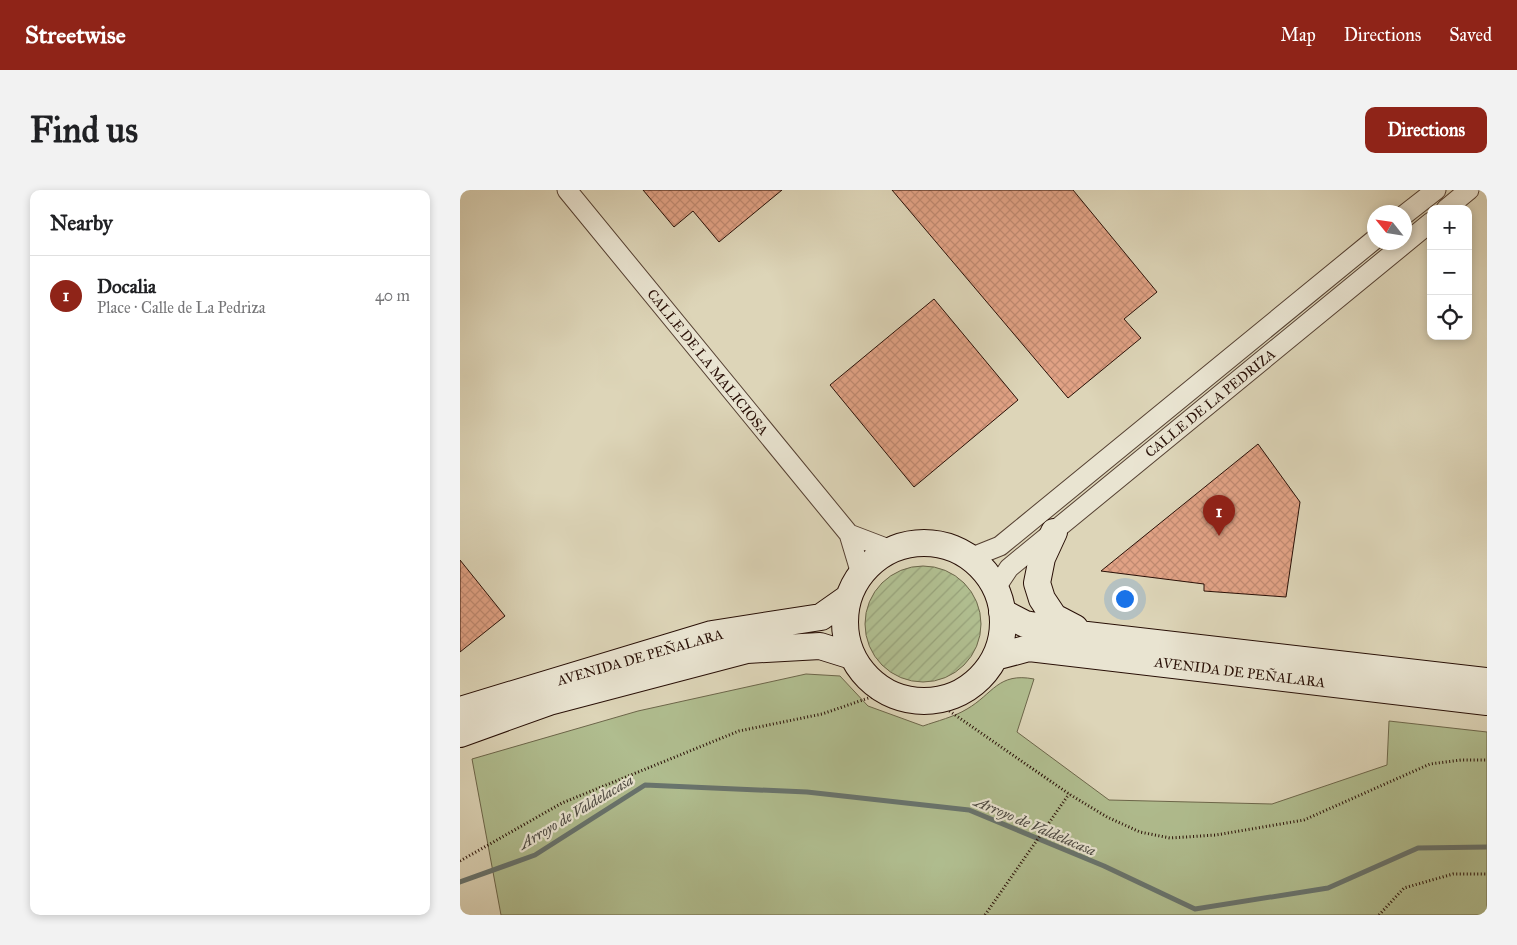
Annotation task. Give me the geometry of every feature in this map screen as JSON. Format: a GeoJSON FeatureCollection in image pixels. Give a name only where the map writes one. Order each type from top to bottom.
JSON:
{"type":"FeatureCollection","features":[{"type":"Feature","properties":{"kind":"street","name":"CALLE DE LA MALICIOSA"},"geometry":{"type":"LineString","coordinates":[[567,190],[850,534],[861,574]]}},
{"type":"Feature","properties":{"kind":"street"},"geometry":{"type":"LineString","coordinates":[[1451,205],[1469,190]]}},
{"type":"Feature","properties":{"kind":"street"},"geometry":{"type":"LineString","coordinates":[[1412,208],[1433,191]]}},
{"type":"Feature","properties":{"kind":"street","name":"CALLE DE LA PEDRIZA"},"geometry":{"type":"LineString","coordinates":[[999,600],[1009,568],[1427,225]]}},
{"type":"Feature","properties":{"kind":"street","name":"CALLE DE LA PEDRIZA"},"geometry":{"type":"LineString","coordinates":[[970,558],[1000,546],[1367,246]]}},
{"type":"Feature","properties":{"kind":"street"},"geometry":{"type":"LineString","coordinates":[[1054,532],[1042,558],[1037,583],[1042,599],[1054,617],[1087,634]]}},
{"type":"Feature","properties":{"kind":"street","name":"CALLE DE LA MALICIOSA"},"geometry":{"type":"LineString","coordinates":[[850,534],[891,550]]}},
{"type":"Feature","properties":{"kind":"street"},"geometry":{"type":"LineString","coordinates":[[918,543],[945,546],[970,558],[985,572],[999,600],[1002,635],[994,657],[980,678],[959,693],[935,701],[910,700],[886,692],[866,677],[852,656],[846,637],[844,618],[848,598],[861,574],[875,560],[891,550],[918,543]]}},
{"type":"Feature","properties":{"kind":"street","name":"AVENIDA DE PEÑALARA"},"geometry":{"type":"LineString","coordinates":[[460,710],[712,634],[821,617],[848,598]]}},
{"type":"Feature","properties":{"kind":"street","name":"AVENIDA DE PEÑALARA"},"geometry":{"type":"LineString","coordinates":[[999,600],[1025,624],[1087,634],[1487,681]]}},
{"type":"Feature","properties":{"kind":"street","name":"AVENIDA DE PEÑALARA"},"geometry":{"type":"LineString","coordinates":[[460,734],[549,702],[747,650],[820,646],[852,656]]}},
{"type":"Feature","properties":{"kind":"street","name":"AVENIDA DE PEÑALARA"},"geometry":{"type":"LineString","coordinates":[[994,657],[1029,648],[1487,702]]}},
{"type":"Feature","properties":{"kind":"path"},"geometry":{"type":"LineString","coordinates":[[460,861],[562,803],[740,730],[822,714],[886,692]]}},
{"type":"Feature","properties":{"kind":"path"},"geometry":{"type":"LineString","coordinates":[[935,701],[1069,794],[1107,817],[1140,832],[1170,838],[1216,835],[1304,820],[1430,764],[1461,760],[1487,760]]}},
{"type":"Feature","properties":{"kind":"path"},"geometry":{"type":"LineString","coordinates":[[985,915],[1069,794]]}},
{"type":"Feature","properties":{"kind":"path"},"geometry":{"type":"LineString","coordinates":[[1379,915],[1404,888],[1453,874],[1487,874]]}},
{"type":"Feature","properties":{"kind":"green space"},"geometry":{"type":"Polygon","coordinates":[[[923,566],[945,571],[964,583],[976,602],[981,624],[976,646],[964,665],[945,677],[923,682],[901,677],[882,665],[870,646],[865,624],[870,602],[882,583],[901,571],[923,566]]]}},
{"type":"Feature","properties":{"kind":"green space"},"geometry":{"type":"Polygon","coordinates":[[[806,674],[840,676],[868,706],[923,726],[962,712],[1004,681],[1022,678],[1034,679],[1017,732],[1109,800],[1272,804],[1387,765],[1389,721],[1487,732],[1487,915],[501,915],[472,759],[638,711],[806,674]]]}},
{"type":"Feature","properties":{"kind":"building"},"geometry":{"type":"Polygon","coordinates":[[[643,190],[782,190],[719,242],[693,211],[674,227],[643,190]]]}},
{"type":"Feature","properties":{"kind":"building"},"geometry":{"type":"Polygon","coordinates":[[[892,190],[1073,190],[1157,292],[1124,319],[1141,338],[1068,398],[892,190]]]}},
{"type":"Feature","properties":{"kind":"building"},"geometry":{"type":"Polygon","coordinates":[[[934,299],[1018,400],[914,487],[830,385],[934,299]]]}},
{"type":"Feature","properties":{"kind":"building"},"geometry":{"type":"Polygon","coordinates":[[[1258,444],[1300,502],[1286,597],[1204,591],[1204,584],[1101,571],[1258,444]]]}},
{"type":"Feature","properties":{"kind":"building"},"geometry":{"type":"Polygon","coordinates":[[[460,560],[505,616],[460,652],[460,560]]]}},
{"type":"Feature","properties":{"kind":"waterway","name":"Arroyo de Valdelacasa"},"geometry":{"type":"LineString","coordinates":[[460,882],[535,855],[645,785],[807,792],[969,810],[1104,866],[1195,909],[1328,888],[1418,848],[1487,847]]}},
{"type":"Feature","properties":{"kind":"place","name":"Docalia"},"geometry":{"type":"Point","coordinates":[1219,536]}}]}
